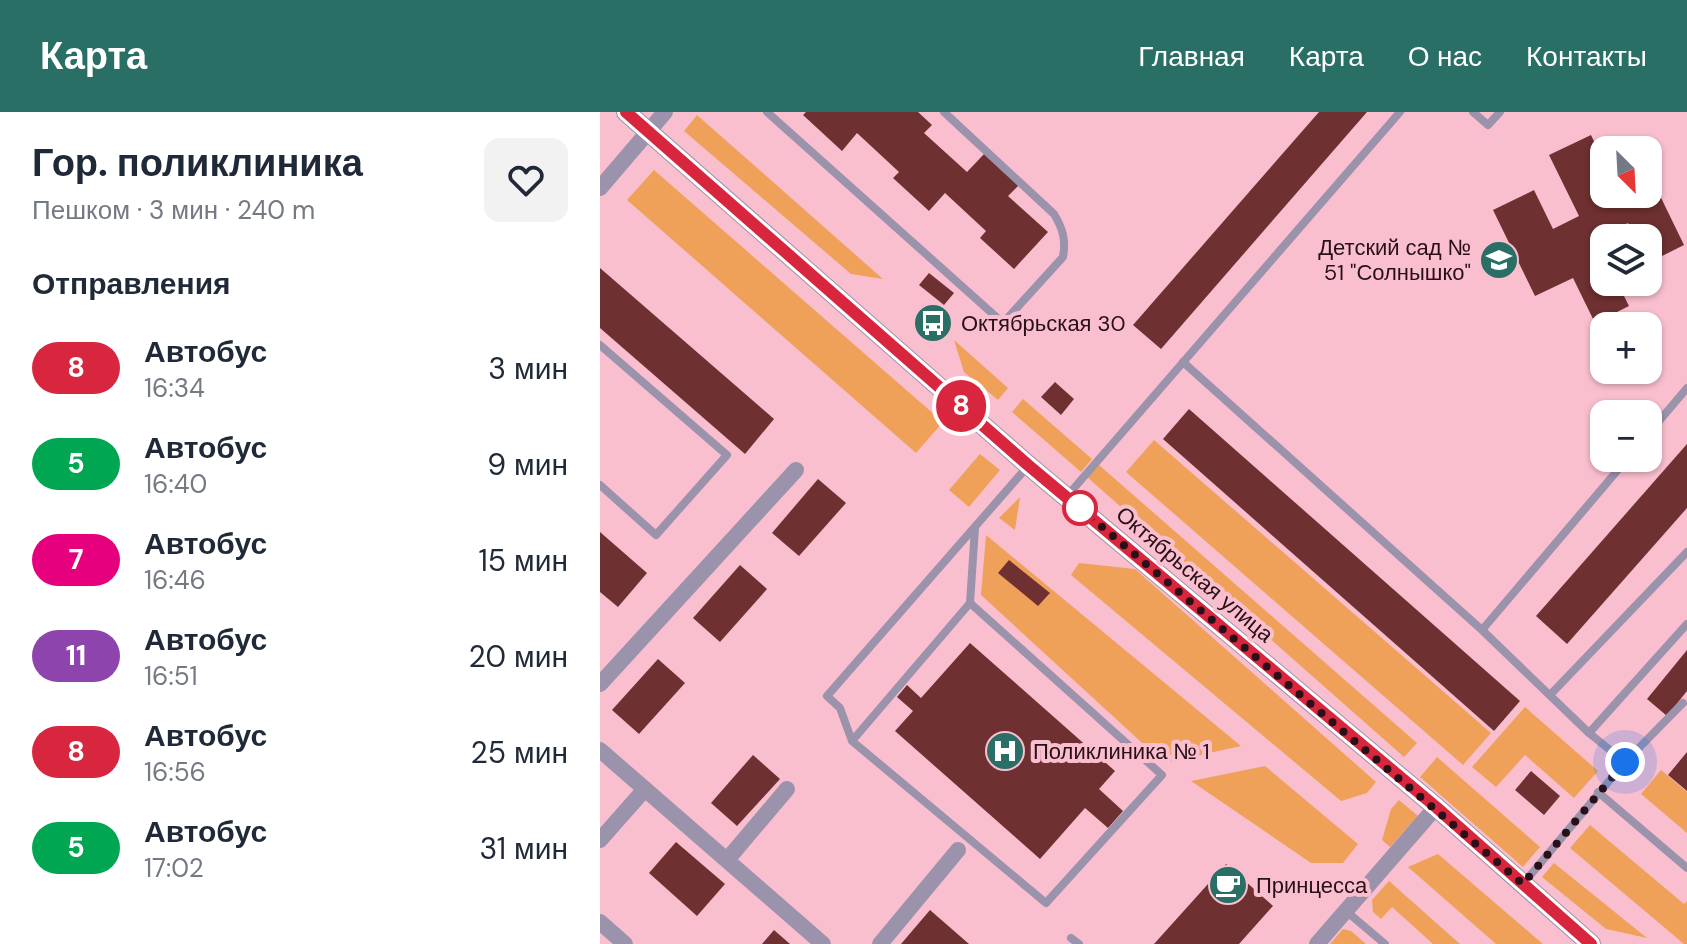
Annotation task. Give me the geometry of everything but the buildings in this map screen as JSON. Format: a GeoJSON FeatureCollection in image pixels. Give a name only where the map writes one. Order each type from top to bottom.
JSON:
{"type":"FeatureCollection","features":[{"type":"Feature","properties":{"kind":"street","name":"Октябрьская улица"},"geometry":{"type":"LineString","coordinates":[[626,112],[1028,465],[1436,807],[1591,944]]}},
{"type":"Feature","properties":{"kind":"street"},"geometry":{"type":"LineString","coordinates":[[600,188],[665,112]]}},
{"type":"Feature","properties":{"kind":"street"},"geometry":{"type":"LineString","coordinates":[[600,684],[796,470]]}},
{"type":"Feature","properties":{"kind":"street"},"geometry":{"type":"LineString","coordinates":[[600,750],[823,944]]}},
{"type":"Feature","properties":{"kind":"street"},"geometry":{"type":"LineString","coordinates":[[600,840],[645,789]]}},
{"type":"Feature","properties":{"kind":"street"},"geometry":{"type":"LineString","coordinates":[[727,860],[787,789]]}},
{"type":"Feature","properties":{"kind":"street"},"geometry":{"type":"LineString","coordinates":[[1317,944],[1436,807]]}},
{"type":"Feature","properties":{"kind":"street"},"geometry":{"type":"LineString","coordinates":[[880,944],[958,850]]}},
{"type":"Feature","properties":{"kind":"street"},"geometry":{"type":"LineString","coordinates":[[600,922],[625,944]]}},
{"type":"Feature","properties":{"kind":"lane"},"geometry":{"type":"LineString","coordinates":[[767,112],[1003,323],[1063,257],[1066,242],[1054,214],[944,112]]}},
{"type":"Feature","properties":{"kind":"lane"},"geometry":{"type":"LineString","coordinates":[[1066,497],[1400,112]]}},
{"type":"Feature","properties":{"kind":"lane"},"geometry":{"type":"LineString","coordinates":[[1473,112],[1488,125],[1500,112]]}},
{"type":"Feature","properties":{"kind":"lane"},"geometry":{"type":"LineString","coordinates":[[600,345],[727,455],[656,535],[600,485]]}},
{"type":"Feature","properties":{"kind":"lane"},"geometry":{"type":"LineString","coordinates":[[1183,362],[1482,630],[1589,733],[1625,762]]}},
{"type":"Feature","properties":{"kind":"lane"},"geometry":{"type":"LineString","coordinates":[[1662,417],[1687,388]]}},
{"type":"Feature","properties":{"kind":"lane"},"geometry":{"type":"LineString","coordinates":[[970,603],[1162,775],[1046,903],[852,741],[840,708],[827,696],[1028,465]]}},
{"type":"Feature","properties":{"kind":"lane"},"geometry":{"type":"LineString","coordinates":[[1482,630],[1616,472]]}},
{"type":"Feature","properties":{"kind":"lane"},"geometry":{"type":"LineString","coordinates":[[852,741],[970,603],[975,527]]}},
{"type":"Feature","properties":{"kind":"lane"},"geometry":{"type":"LineString","coordinates":[[1550,695],[1687,552]]}},
{"type":"Feature","properties":{"kind":"lane"},"geometry":{"type":"LineString","coordinates":[[1589,733],[1687,624]]}},
{"type":"Feature","properties":{"kind":"lane"},"geometry":{"type":"LineString","coordinates":[[1523,884],[1598,792],[1683,703]]}},
{"type":"Feature","properties":{"kind":"lane"},"geometry":{"type":"LineString","coordinates":[[1598,792],[1687,868]]}},
{"type":"Feature","properties":{"kind":"lane"},"geometry":{"type":"LineString","coordinates":[[1345,911],[1385,944]]}},
{"type":"Feature","properties":{"kind":"shaded area"},"geometry":{"type":"Polygon","coordinates":[[[697,115],[883,279],[851,274],[684,131],[697,115]]]}},
{"type":"Feature","properties":{"kind":"shaded area"},"geometry":{"type":"Polygon","coordinates":[[[654,170],[943,422],[916,453],[627,200],[654,170]]]}},
{"type":"Feature","properties":{"kind":"shaded area"},"geometry":{"type":"Polygon","coordinates":[[[954,340],[1008,388],[998,400],[964,372],[954,340]]]}},
{"type":"Feature","properties":{"kind":"shaded area"},"geometry":{"type":"Polygon","coordinates":[[[1023,399],[1092,459],[1081,472],[1012,412],[1023,399]]]}},
{"type":"Feature","properties":{"kind":"shaded area"},"geometry":{"type":"Polygon","coordinates":[[[1154,440],[1491,733],[1463,765],[1126,472],[1154,440]]]}},
{"type":"Feature","properties":{"kind":"shaded area"},"geometry":{"type":"Polygon","coordinates":[[[980,454],[1000,470],[969,507],[949,490],[980,454]]]}},
{"type":"Feature","properties":{"kind":"shaded area"},"geometry":{"type":"Polygon","coordinates":[[[1099,465],[1417,743],[1404,757],[1087,477],[1099,465]]]}},
{"type":"Feature","properties":{"kind":"shaded area"},"geometry":{"type":"Polygon","coordinates":[[[1020,497],[1015,530],[999,518],[1020,497]]]}},
{"type":"Feature","properties":{"kind":"shaded area"},"geometry":{"type":"Polygon","coordinates":[[[986,535],[1241,746],[1164,763],[981,595],[986,535]]]}},
{"type":"Feature","properties":{"kind":"shaded area"},"geometry":{"type":"Polygon","coordinates":[[[1079,563],[1135,569],[1376,782],[1367,793],[1341,801],[1071,575],[1079,563]]]}},
{"type":"Feature","properties":{"kind":"shaded area"},"geometry":{"type":"Polygon","coordinates":[[[1525,707],[1598,771],[1574,798],[1525,755],[1496,787],[1472,767],[1525,707]]]}},
{"type":"Feature","properties":{"kind":"shaded area"},"geometry":{"type":"Polygon","coordinates":[[[1437,757],[1540,847],[1523,867],[1420,777],[1437,757]]]}},
{"type":"Feature","properties":{"kind":"shaded area"},"geometry":{"type":"Polygon","coordinates":[[[1265,766],[1358,844],[1343,863],[1311,863],[1191,781],[1265,766]]]}},
{"type":"Feature","properties":{"kind":"shaded area"},"geometry":{"type":"Polygon","coordinates":[[[1661,770],[1687,792],[1687,833],[1641,794],[1661,770]]]}},
{"type":"Feature","properties":{"kind":"shaded area"},"geometry":{"type":"Polygon","coordinates":[[[1399,800],[1418,816],[1390,847],[1382,840],[1391,809],[1399,800]]]}},
{"type":"Feature","properties":{"kind":"shaded area"},"geometry":{"type":"Polygon","coordinates":[[[1590,825],[1684,904],[1687,901],[1687,944],[1570,848],[1590,825]]]}},
{"type":"Feature","properties":{"kind":"shaded area"},"geometry":{"type":"Polygon","coordinates":[[[1438,854],[1543,944],[1496,944],[1408,867],[1438,854]]]}},
{"type":"Feature","properties":{"kind":"shaded area"},"geometry":{"type":"Polygon","coordinates":[[[1554,863],[1647,938],[1606,929],[1542,877],[1554,863]]]}},
{"type":"Feature","properties":{"kind":"shaded area"},"geometry":{"type":"Polygon","coordinates":[[[1389,881],[1460,944],[1433,944],[1392,907],[1381,919],[1373,912],[1372,900],[1389,881]]]}},
{"type":"Feature","properties":{"kind":"shaded area"},"geometry":{"type":"Polygon","coordinates":[[[1343,929],[1351,931],[1366,944],[1330,944],[1343,929]]]}},
{"type":"Feature","properties":{"kind":"bus line","name":"8"},"geometry":{"type":"LineString","coordinates":[[626,112],[1028,465],[1436,807],[1591,944]]}},
{"type":"Feature","properties":{"kind":"place","name":"Детский сад № 51 \"Солнышко\""},"geometry":{"type":"Point","coordinates":[1499,260]}},
{"type":"Feature","properties":{"kind":"place","name":"Октябрьская 30"},"geometry":{"type":"Point","coordinates":[933,323]}},
{"type":"Feature","properties":{"kind":"place","name":"Поликлиника № 1"},"geometry":{"type":"Point","coordinates":[1005,751]}},
{"type":"Feature","properties":{"kind":"place","name":"Принцесса"},"geometry":{"type":"Point","coordinates":[1228,885]}},
{"type":"Feature","properties":{"kind":"route"},"geometry":{"type":"LineString","coordinates":[[1080,508],[1436,807],[1523,884],[1625,762]]}}]}
